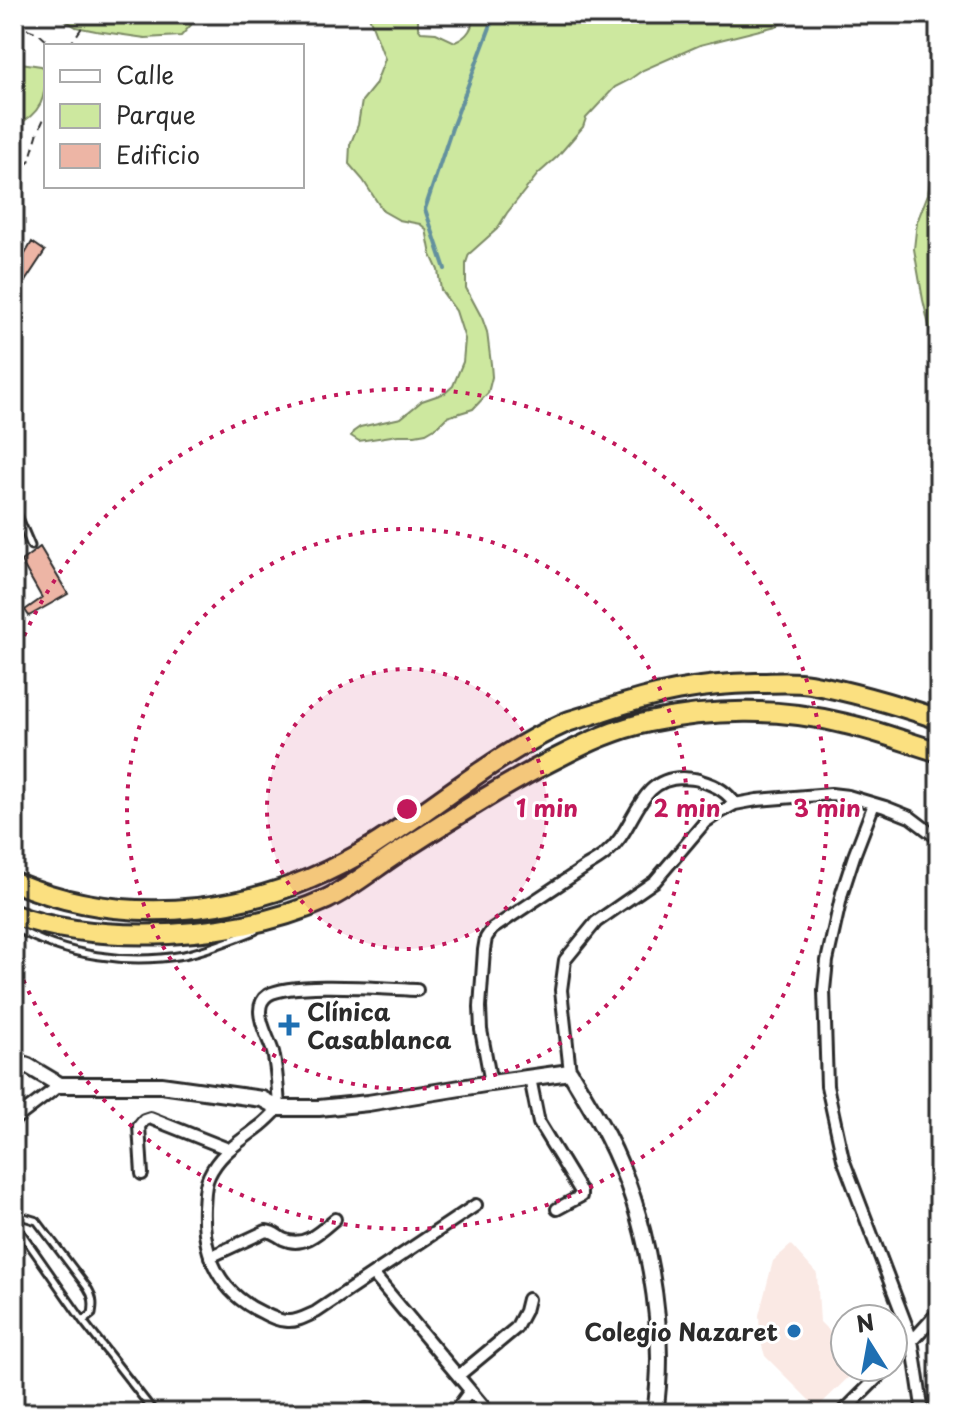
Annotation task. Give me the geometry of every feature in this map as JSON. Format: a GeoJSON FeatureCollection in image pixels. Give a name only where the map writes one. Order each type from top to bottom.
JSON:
{"type":"FeatureCollection","features":[{"type":"Feature","properties":{"kind":"highway"},"geometry":{"type":"LineString","coordinates":[[14,882],[100,907],[172,911],[249,898],[309,880],[372,847],[507,755],[567,722],[642,697],[684,688],[718,684],[808,684],[900,706],[939,719]]}},
{"type":"Feature","properties":{"kind":"highway"},"geometry":{"type":"LineString","coordinates":[[14,915],[79,930],[136,935],[200,932],[291,914],[331,897],[517,778],[604,735],[648,722],[747,712],[796,714],[846,724],[939,752]]}},
{"type":"Feature","properties":{"kind":"main road"},"geometry":{"type":"LineString","coordinates":[[14,1061],[60,1085],[161,1085],[262,1099],[279,1108],[368,1103],[570,1072],[608,1137],[641,1227],[657,1325],[659,1354],[655,1413]]}},
{"type":"Feature","properties":{"kind":"street"},"geometry":{"type":"LineString","coordinates":[[491,1083],[480,1007],[484,950],[486,938],[492,929],[603,857],[620,839],[650,789],[661,781],[696,779],[729,794],[735,804]]}},
{"type":"Feature","properties":{"kind":"street"},"geometry":{"type":"LineString","coordinates":[[570,1072],[561,990],[565,960],[596,922],[655,881],[705,822],[717,814],[735,804],[757,800],[831,794],[848,796],[910,817],[939,839]]}},
{"type":"Feature","properties":{"kind":"street"},"geometry":{"type":"LineString","coordinates":[[874,804],[842,893],[827,961],[824,990],[827,1086],[843,1159],[912,1340],[923,1413]]}},
{"type":"Feature","properties":{"kind":"street"},"geometry":{"type":"LineString","coordinates":[[417,990],[314,987],[271,993],[262,999],[262,1021],[273,1053],[279,1108],[258,1128],[228,1149],[209,1176],[204,1216],[210,1257],[217,1273],[233,1294],[254,1309],[288,1322],[316,1312],[476,1205]]}},
{"type":"Feature","properties":{"kind":"street"},"geometry":{"type":"LineString","coordinates":[[530,1078],[539,1123],[581,1192],[581,1196],[557,1209]]}},
{"type":"Feature","properties":{"kind":"street"},"geometry":{"type":"LineString","coordinates":[[14,1120],[60,1085]]}},
{"type":"Feature","properties":{"kind":"street"},"geometry":{"type":"LineString","coordinates":[[142,1174],[139,1126],[150,1118],[228,1149]]}},
{"type":"Feature","properties":{"kind":"street"},"geometry":{"type":"LineString","coordinates":[[210,1257],[266,1231],[291,1241],[302,1241],[314,1236],[335,1219]]}},
{"type":"Feature","properties":{"kind":"street"},"geometry":{"type":"LineString","coordinates":[[373,1274],[489,1413]]}},
{"type":"Feature","properties":{"kind":"street"},"geometry":{"type":"LineString","coordinates":[[458,1376],[516,1328],[528,1299]]}},
{"type":"Feature","properties":{"kind":"street"},"geometry":{"type":"LineString","coordinates":[[909,1343],[939,1311]]}},
{"type":"Feature","properties":{"kind":"street"},"geometry":{"type":"LineString","coordinates":[[842,1413],[872,1383]]}},
{"type":"Feature","properties":{"kind":"street"},"geometry":{"type":"LineString","coordinates":[[454,1413],[470,1391]]}},
{"type":"Feature","properties":{"kind":"street"},"geometry":{"type":"LineString","coordinates":[[366,1409],[400,1413]]}},
{"type":"Feature","properties":{"kind":"lane"},"geometry":{"type":"LineString","coordinates":[[14,506],[31,546]]}},
{"type":"Feature","properties":{"kind":"lane"},"geometry":{"type":"LineString","coordinates":[[14,927],[60,948],[124,960],[186,955],[255,932],[291,914]]}},
{"type":"Feature","properties":{"kind":"lane"},"geometry":{"type":"LineString","coordinates":[[14,1215],[37,1221],[87,1287],[94,1305],[92,1314],[83,1321]]}},
{"type":"Feature","properties":{"kind":"lane"},"geometry":{"type":"LineString","coordinates":[[14,1215],[20,1231],[83,1321],[155,1413]]}},
{"type":"Feature","properties":{"kind":"path"},"geometry":{"type":"LineString","coordinates":[[70,44],[81,29],[80,14]]}},
{"type":"Feature","properties":{"kind":"path"},"geometry":{"type":"LineString","coordinates":[[14,24],[38,33],[50,44]]}},
{"type":"Feature","properties":{"kind":"path"},"geometry":{"type":"LineString","coordinates":[[14,174],[29,162],[44,118]]}},
{"type":"Feature","properties":{"kind":"shaded area","name":"Colegio Nazaret"},"geometry":{"type":"Polygon","coordinates":[[[791,1245],[817,1274],[820,1322],[829,1331],[829,1383],[843,1383],[817,1408],[765,1356],[760,1339],[759,1315],[773,1261],[791,1245]]]}},
{"type":"Feature","properties":{"kind":"green space"},"geometry":{"type":"Polygon","coordinates":[[[56,14],[194,14],[191,25],[181,36],[145,38],[76,27],[56,14]]]}},
{"type":"Feature","properties":{"kind":"green space"},"geometry":{"type":"Polygon","coordinates":[[[368,14],[418,14],[421,32],[436,33],[455,42],[469,31],[472,14],[798,14],[776,26],[700,45],[643,70],[615,87],[586,118],[583,127],[557,157],[538,174],[497,229],[469,254],[466,288],[487,332],[492,377],[488,393],[473,409],[447,417],[426,433],[359,441],[351,436],[360,427],[401,418],[422,401],[445,393],[453,386],[463,362],[465,339],[456,311],[441,290],[426,229],[383,211],[349,164],[350,145],[358,125],[362,101],[375,85],[385,59],[368,14]]]}},
{"type":"Feature","properties":{"kind":"green space"},"geometry":{"type":"Polygon","coordinates":[[[14,62],[41,66],[44,68],[44,92],[40,104],[31,116],[14,127],[14,62]]]}},
{"type":"Feature","properties":{"kind":"green space"},"geometry":{"type":"Polygon","coordinates":[[[939,130],[939,368],[914,249],[917,222],[928,194],[939,130]]]}},
{"type":"Feature","properties":{"kind":"building"},"geometry":{"type":"Polygon","coordinates":[[[32,242],[45,251],[20,289],[14,286],[14,267],[32,242]]]}},
{"type":"Feature","properties":{"kind":"building"},"geometry":{"type":"Polygon","coordinates":[[[40,547],[68,594],[29,616],[25,610],[42,598],[21,561],[40,547]]]}},
{"type":"Feature","properties":{"kind":"waterway"},"geometry":{"type":"LineString","coordinates":[[445,269],[425,209],[495,14]]}},
{"type":"Feature","properties":{"kind":"place","name":"Clínica Casablanca"},"geometry":{"type":"Point","coordinates":[289,1025]}},
{"type":"Feature","properties":{"kind":"place","name":"Colegio Nazaret"},"geometry":{"type":"Point","coordinates":[794,1331]}}]}
